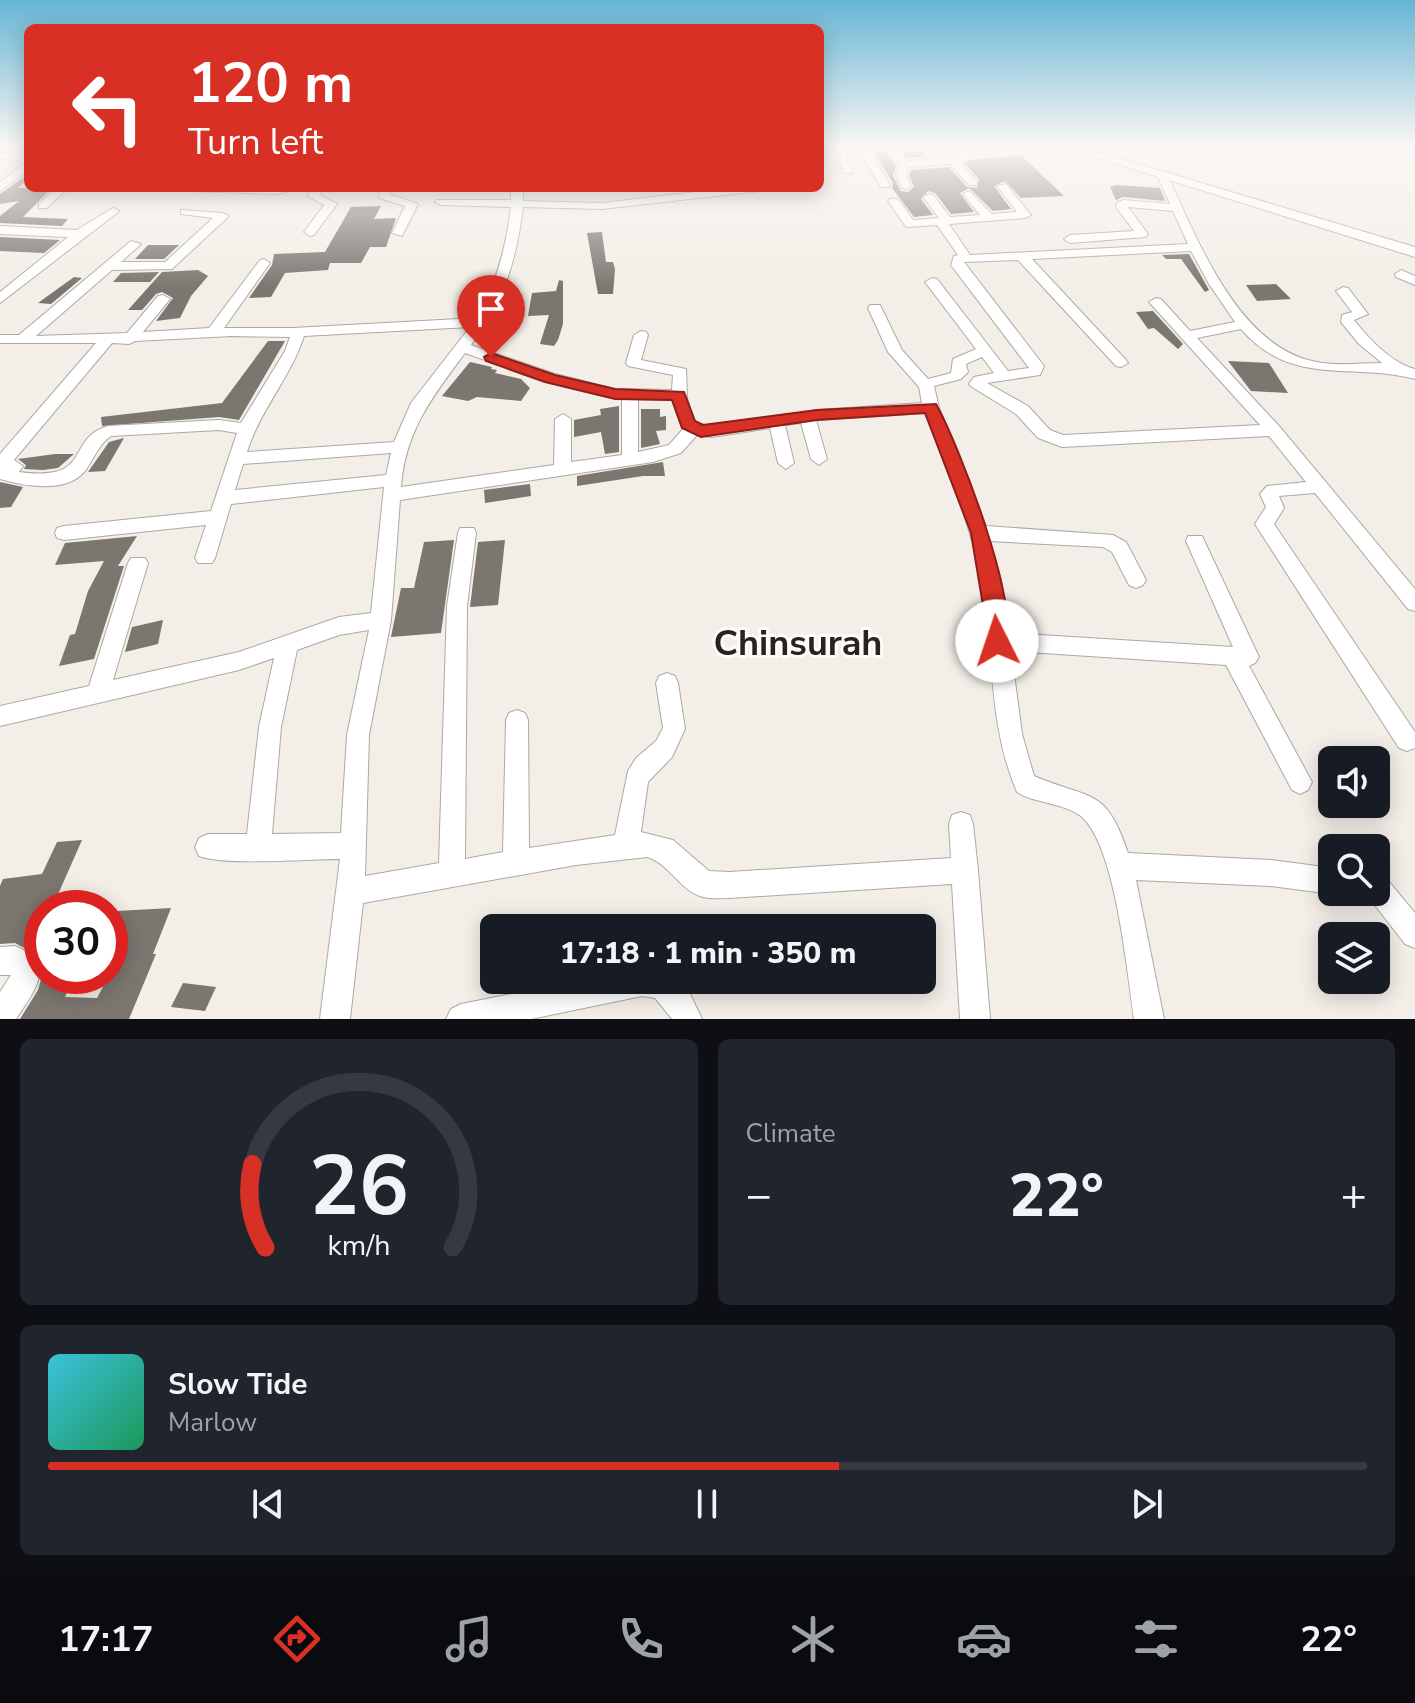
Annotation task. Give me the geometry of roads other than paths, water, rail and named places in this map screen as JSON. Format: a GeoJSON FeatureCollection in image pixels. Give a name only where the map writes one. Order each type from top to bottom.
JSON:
{"type":"FeatureCollection","features":[{"type":"Feature","properties":{"kind":"main road"},"geometry":{"type":"LineString","coordinates":[[1223,194],[1415,252]]}},
{"type":"Feature","properties":{"kind":"street"},"geometry":{"type":"LineString","coordinates":[[43,206],[56,194]]}},
{"type":"Feature","properties":{"kind":"street"},"geometry":{"type":"LineString","coordinates":[[310,232],[331,204],[314,196],[315,194]]}},
{"type":"Feature","properties":{"kind":"street"},"geometry":{"type":"LineString","coordinates":[[384,194],[383,196],[412,204],[398,233]]}},
{"type":"Feature","properties":{"kind":"street"},"geometry":{"type":"LineString","coordinates":[[441,202],[517,196],[602,206],[670,194]]}},
{"type":"Feature","properties":{"kind":"street"},"geometry":{"type":"LineString","coordinates":[[974,194],[989,218]]}},
{"type":"Feature","properties":{"kind":"street"},"geometry":{"type":"LineString","coordinates":[[894,201],[908,223],[1025,215],[1008,194]]}},
{"type":"Feature","properties":{"kind":"street"},"geometry":{"type":"LineString","coordinates":[[1171,194],[1235,316],[1281,355],[1300,364],[1397,368],[1415,374]]}},
{"type":"Feature","properties":{"kind":"street"},"geometry":{"type":"LineString","coordinates":[[335,1019],[351,892],[358,735],[381,620],[392,488],[401,447],[417,407],[481,322],[499,289],[508,262],[517,196]]}},
{"type":"Feature","properties":{"kind":"street"},"geometry":{"type":"LineString","coordinates":[[929,197],[966,258]]}},
{"type":"Feature","properties":{"kind":"street"},"geometry":{"type":"LineString","coordinates":[[1070,239],[1142,234],[1122,207],[1123,203],[1178,208]]}},
{"type":"Feature","properties":{"kind":"street"},"geometry":{"type":"LineString","coordinates":[[0,299],[79,234],[113,211]]}},
{"type":"Feature","properties":{"kind":"street"},"geometry":{"type":"LineString","coordinates":[[110,266],[168,266],[223,216],[185,212]]}},
{"type":"Feature","properties":{"kind":"street"},"geometry":{"type":"LineString","coordinates":[[0,230],[79,234]]}},
{"type":"Feature","properties":{"kind":"street"},"geometry":{"type":"LineString","coordinates":[[22,340],[135,244]]}},
{"type":"Feature","properties":{"kind":"street"},"geometry":{"type":"LineString","coordinates":[[1197,247],[956,260],[1037,366],[1035,372],[979,380],[977,384],[1022,410],[1044,434],[1062,441],[1273,430]]}},
{"type":"Feature","properties":{"kind":"street"},"geometry":{"type":"LineString","coordinates":[[1021,255],[1121,363]]}},
{"type":"Feature","properties":{"kind":"street"},"geometry":{"type":"LineString","coordinates":[[214,332],[264,263]]}},
{"type":"Feature","properties":{"kind":"street"},"geometry":{"type":"LineString","coordinates":[[1401,274],[1415,281]]}},
{"type":"Feature","properties":{"kind":"street"},"geometry":{"type":"LineString","coordinates":[[932,282],[1004,376]]}},
{"type":"Feature","properties":{"kind":"street"},"geometry":{"type":"LineString","coordinates":[[1343,291],[1360,313],[1347,318],[1348,322],[1364,341],[1397,368]]}},
{"type":"Feature","properties":{"kind":"street"},"geometry":{"type":"LineString","coordinates":[[129,340],[163,299]]}},
{"type":"Feature","properties":{"kind":"street"},"geometry":{"type":"LineString","coordinates":[[1156,302],[1273,430],[1415,603]]}},
{"type":"Feature","properties":{"kind":"street"},"geometry":{"type":"LineString","coordinates":[[875,308],[895,352],[925,384],[931,408],[980,533],[995,608],[1011,735],[1025,784],[1088,806],[1101,817],[1120,866],[1149,1019]]}},
{"type":"Feature","properties":{"kind":"street"},"geometry":{"type":"LineString","coordinates":[[2,341],[106,341],[214,332],[298,333],[354,327],[481,322]]}},
{"type":"Feature","properties":{"kind":"street"},"geometry":{"type":"LineString","coordinates":[[1187,336],[1244,324]]}},
{"type":"Feature","properties":{"kind":"street"},"geometry":{"type":"LineString","coordinates":[[205,558],[246,429],[292,351],[298,333]]}},
{"type":"Feature","properties":{"kind":"street"},"geometry":{"type":"LineString","coordinates":[[641,335],[633,363],[681,372],[679,398],[687,424],[693,429],[712,432],[807,417],[931,408]]}},
{"type":"Feature","properties":{"kind":"street"},"geometry":{"type":"LineString","coordinates":[[106,341],[1,464],[14,466],[6,475],[16,478],[66,477],[76,470],[96,438],[108,431],[219,425],[246,429]]}},
{"type":"Feature","properties":{"kind":"street"},"geometry":{"type":"LineString","coordinates":[[462,347],[550,378],[615,394],[679,398]]}},
{"type":"Feature","properties":{"kind":"street"},"geometry":{"type":"LineString","coordinates":[[925,384],[956,376],[960,372],[958,362],[985,351]]}},
{"type":"Feature","properties":{"kind":"street"},"geometry":{"type":"LineString","coordinates":[[630,394],[630,459]]}},
{"type":"Feature","properties":{"kind":"street"},"geometry":{"type":"LineString","coordinates":[[807,417],[819,459]]}},
{"type":"Feature","properties":{"kind":"street"},"geometry":{"type":"LineString","coordinates":[[563,419],[563,469]]}},
{"type":"Feature","properties":{"kind":"street"},"geometry":{"type":"LineString","coordinates":[[776,421],[786,463]]}},
{"type":"Feature","properties":{"kind":"street"},"geometry":{"type":"LineString","coordinates":[[223,498],[392,488],[563,469],[675,449],[693,429]]}},
{"type":"Feature","properties":{"kind":"street"},"geometry":{"type":"LineString","coordinates":[[236,459],[401,447]]}},
{"type":"Feature","properties":{"kind":"street"},"geometry":{"type":"LineString","coordinates":[[1319,487],[1273,490],[1269,494],[1275,508],[1264,524],[1407,740]]}},
{"type":"Feature","properties":{"kind":"street"},"geometry":{"type":"LineString","coordinates":[[64,533],[217,517]]}},
{"type":"Feature","properties":{"kind":"street"},"geometry":{"type":"LineString","coordinates":[[452,874],[457,606],[467,533]]}},
{"type":"Feature","properties":{"kind":"street"},"geometry":{"type":"LineString","coordinates":[[980,533],[1106,540],[1119,547],[1136,580]]}},
{"type":"Feature","properties":{"kind":"street"},"geometry":{"type":"LineString","coordinates":[[997,641],[1248,657],[1195,541]]}},
{"type":"Feature","properties":{"kind":"street"},"geometry":{"type":"LineString","coordinates":[[98,693],[138,563]]}},
{"type":"Feature","properties":{"kind":"street"},"geometry":{"type":"LineString","coordinates":[[0,716],[239,661],[339,626],[381,620]]}},
{"type":"Feature","properties":{"kind":"street"},"geometry":{"type":"LineString","coordinates":[[258,849],[270,727],[287,645]]}},
{"type":"Feature","properties":{"kind":"street"},"geometry":{"type":"LineString","coordinates":[[1232,656],[1300,782]]}},
{"type":"Feature","properties":{"kind":"street"},"geometry":{"type":"LineString","coordinates":[[626,846],[636,779],[644,766],[664,749],[674,729],[667,683]]}},
{"type":"Feature","properties":{"kind":"street"},"geometry":{"type":"LineString","coordinates":[[516,862],[517,720]]}},
{"type":"Feature","properties":{"kind":"street"},"geometry":{"type":"LineString","coordinates":[[961,824],[975,1019]]}},
{"type":"Feature","properties":{"kind":"street"},"geometry":{"type":"LineString","coordinates":[[351,892],[516,862],[647,844],[664,849],[690,875],[704,884],[965,870]]}},
{"type":"Feature","properties":{"kind":"street"},"geometry":{"type":"LineString","coordinates":[[208,847],[351,846]]}},
{"type":"Feature","properties":{"kind":"street"},"geometry":{"type":"LineString","coordinates":[[1120,866],[1271,873],[1318,879]]}},
{"type":"Feature","properties":{"kind":"street"},"geometry":{"type":"LineString","coordinates":[[1390,903],[1415,934]]}},
{"type":"Feature","properties":{"kind":"street"},"geometry":{"type":"LineString","coordinates":[[0,961],[15,960],[26,969],[25,980],[0,1018]]}},
{"type":"Feature","properties":{"kind":"street"},"geometry":{"type":"LineString","coordinates":[[461,1019],[642,982],[660,983],[676,995],[687,1019]]}},
{"type":"Feature","properties":{"kind":"district","name":"Chinsurah"},"geometry":{"type":"Point","coordinates":[798,642]}}]}
